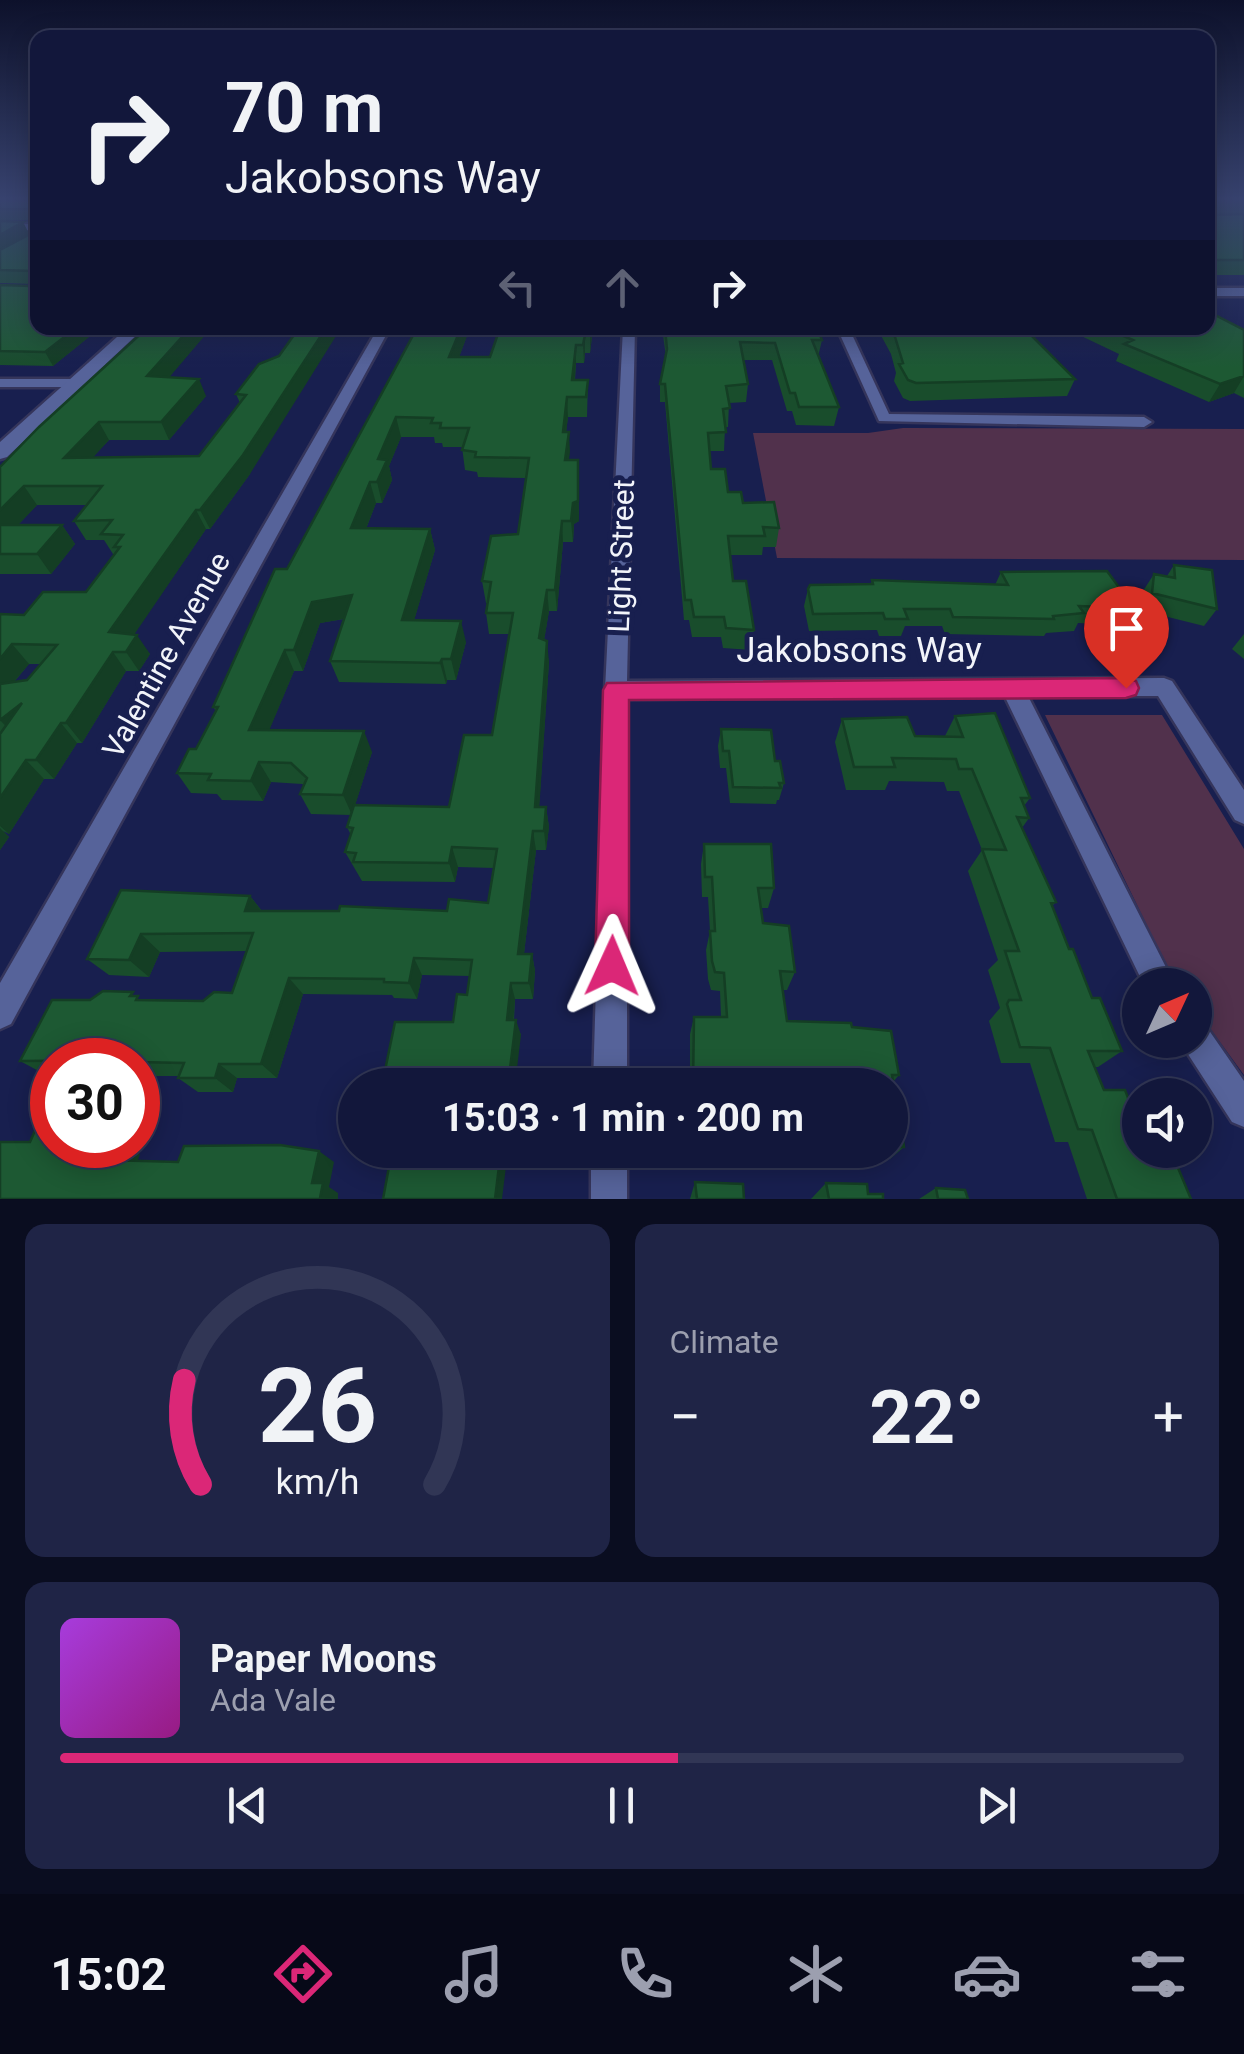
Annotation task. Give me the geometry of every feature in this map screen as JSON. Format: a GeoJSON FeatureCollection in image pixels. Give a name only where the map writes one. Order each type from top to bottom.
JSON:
{"type":"FeatureCollection","features":[{"type":"Feature","properties":{"kind":"street"},"geometry":{"type":"LineString","coordinates":[[1215,292],[1244,292]]}},
{"type":"Feature","properties":{"kind":"street"},"geometry":{"type":"LineString","coordinates":[[0,453],[128,335]]}},
{"type":"Feature","properties":{"kind":"street","name":"Valentine Avenue"},"geometry":{"type":"LineString","coordinates":[[0,1012],[380,335]]}},
{"type":"Feature","properties":{"kind":"street","name":"Light Street"},"geometry":{"type":"LineString","coordinates":[[610,1068],[616,690],[630,335]]}},
{"type":"Feature","properties":{"kind":"street"},"geometry":{"type":"LineString","coordinates":[[846,335],[884,418],[1144,422]]}},
{"type":"Feature","properties":{"kind":"street"},"geometry":{"type":"LineString","coordinates":[[0,383],[77,383]]}},
{"type":"Feature","properties":{"kind":"street"},"geometry":{"type":"LineString","coordinates":[[1014,690],[1164,687],[1244,812]]}},
{"type":"Feature","properties":{"kind":"street","name":"Jakobsons Way"},"geometry":{"type":"LineString","coordinates":[[616,690],[1014,690],[1152,968]]}},
{"type":"Feature","properties":{"kind":"street"},"geometry":{"type":"LineString","coordinates":[[1209,1058],[1244,1110]]}},
{"type":"Feature","properties":{"kind":"street"},"geometry":{"type":"LineString","coordinates":[[609,1199],[610,1168]]}},
{"type":"Feature","properties":{"kind":"shaded area"},"geometry":{"type":"Polygon","coordinates":[[[903,428],[1244,429],[1244,560],[777,558],[753,433],[868,433],[903,428]]]}},
{"type":"Feature","properties":{"kind":"shaded area"},"geometry":{"type":"Polygon","coordinates":[[[1045,715],[1162,715],[1244,849],[1244,1075],[1212,1031],[1212,968],[1168,968],[1045,715]]]}},
{"type":"Feature","properties":{"kind":"building"},"geometry":{"type":"Polygon","coordinates":[[[0,256],[30,256],[30,271],[0,270],[0,256]]]}},
{"type":"Feature","properties":{"kind":"building"},"geometry":{"type":"Polygon","coordinates":[[[1215,256],[1244,256],[1244,260],[1215,260],[1215,256]]]}},
{"type":"Feature","properties":{"kind":"building"},"geometry":{"type":"Polygon","coordinates":[[[0,285],[30,286],[30,335],[67,335],[45,352],[0,351],[0,285]]]}},
{"type":"Feature","properties":{"kind":"building"},"geometry":{"type":"Polygon","coordinates":[[[1215,315],[1244,330],[1244,376],[1220,384],[1124,344],[1133,340],[1121,335],[1215,335],[1215,315]]]}},
{"type":"Feature","properties":{"kind":"building"},"geometry":{"type":"Polygon","coordinates":[[[139,335],[184,335],[147,376],[199,379],[161,422],[99,422],[64,458],[199,456],[246,395],[236,394],[259,364],[279,356],[294,335],[321,335],[243,455],[200,510],[196,510],[109,632],[137,635],[126,652],[113,652],[66,723],[61,723],[36,760],[26,760],[0,798],[0,734],[22,703],[0,720],[0,684],[27,680],[57,645],[12,644],[0,659],[0,614],[24,615],[43,592],[86,592],[120,547],[114,547],[123,535],[101,534],[112,520],[74,521],[102,486],[24,486],[0,510],[0,467],[139,335]]]}},
{"type":"Feature","properties":{"kind":"building"},"geometry":{"type":"Polygon","coordinates":[[[413,335],[458,335],[449,357],[490,357],[498,335],[585,335],[583,345],[576,345],[572,380],[588,380],[586,397],[567,397],[563,432],[569,432],[565,460],[578,460],[578,501],[573,503],[571,521],[562,521],[555,590],[547,590],[539,638],[547,641],[535,807],[546,807],[544,831],[533,831],[518,954],[532,954],[529,983],[511,983],[507,1020],[516,1020],[510,1068],[386,1068],[395,1022],[453,1022],[457,994],[467,995],[472,960],[414,958],[409,983],[289,978],[261,1064],[219,1064],[215,1078],[178,1078],[184,1063],[160,1062],[160,1038],[32,1038],[52,1000],[90,1000],[103,991],[133,992],[130,996],[138,996],[136,1000],[203,1001],[214,992],[232,993],[253,933],[141,934],[129,960],[87,959],[121,890],[250,896],[245,911],[339,911],[340,906],[447,911],[449,899],[488,903],[497,849],[452,847],[449,863],[353,862],[356,853],[345,852],[353,828],[347,827],[354,805],[449,807],[464,735],[492,735],[513,613],[486,613],[491,582],[482,581],[491,536],[518,534],[529,458],[475,457],[476,452],[462,450],[469,428],[440,428],[441,423],[431,423],[433,418],[396,417],[378,459],[387,460],[377,482],[370,482],[351,528],[430,529],[402,620],[461,621],[451,659],[442,659],[440,663],[330,661],[352,595],[312,602],[294,650],[285,650],[249,730],[364,731],[343,795],[300,794],[307,778],[291,763],[259,762],[251,781],[208,780],[211,774],[177,773],[189,749],[196,749],[218,707],[213,707],[275,569],[287,569],[413,335]]]}},
{"type":"Feature","properties":{"kind":"building"},"geometry":{"type":"Polygon","coordinates":[[[666,335],[820,335],[822,340],[812,340],[839,407],[799,407],[795,393],[790,393],[775,343],[740,342],[748,384],[726,386],[730,408],[723,409],[726,432],[708,433],[711,469],[725,469],[728,492],[741,492],[743,503],[774,502],[779,528],[763,527],[765,536],[728,536],[733,581],[746,581],[754,630],[726,628],[724,617],[694,617],[691,600],[685,600],[665,384],[660,384],[666,335]]]}},
{"type":"Feature","properties":{"kind":"building"},"geometry":{"type":"Polygon","coordinates":[[[1031,335],[1075,379],[916,383],[908,380],[899,364],[903,363],[895,337],[1031,335]]]}},
{"type":"Feature","properties":{"kind":"building"},"geometry":{"type":"Polygon","coordinates":[[[0,525],[62,525],[37,554],[0,554],[0,525]]]}},
{"type":"Feature","properties":{"kind":"building"},"geometry":{"type":"Polygon","coordinates":[[[1174,565],[1212,570],[1217,609],[1152,593],[1154,574],[1175,578],[1174,565]]]}},
{"type":"Feature","properties":{"kind":"building"},"geometry":{"type":"Polygon","coordinates":[[[1107,571],[1129,601],[1104,600],[1108,607],[1079,606],[1084,613],[1053,616],[1054,619],[953,617],[950,609],[904,609],[908,619],[885,619],[883,613],[813,614],[808,589],[810,585],[873,584],[872,580],[1008,585],[1001,572],[1107,571]]]}},
{"type":"Feature","properties":{"kind":"building"},"geometry":{"type":"Polygon","coordinates":[[[995,713],[1030,798],[1021,798],[1029,818],[1017,817],[1056,902],[1051,903],[1069,949],[1073,949],[1092,998],[1100,998],[1122,1051],[1088,1051],[1104,1090],[1122,1090],[1122,1168],[1178,1168],[1191,1199],[1117,1199],[1092,1130],[1078,1129],[1050,1048],[1020,1047],[1007,1004],[1009,1000],[1021,1000],[1005,951],[1019,951],[982,849],[1006,850],[972,769],[959,769],[956,759],[892,758],[895,767],[854,767],[842,719],[907,717],[915,736],[963,737],[955,716],[995,713]]]}},
{"type":"Feature","properties":{"kind":"building"},"geometry":{"type":"Polygon","coordinates":[[[721,729],[771,730],[775,761],[780,761],[784,783],[779,783],[781,788],[733,787],[729,751],[723,751],[721,729]]]}},
{"type":"Feature","properties":{"kind":"building"},"geometry":{"type":"Polygon","coordinates":[[[704,844],[771,844],[774,888],[758,888],[763,923],[789,926],[795,972],[780,971],[787,1021],[851,1023],[852,1027],[891,1031],[898,1068],[693,1068],[694,1017],[727,1017],[724,973],[715,972],[712,961],[712,877],[705,877],[704,844]]]}},
{"type":"Feature","properties":{"kind":"building"},"geometry":{"type":"Polygon","coordinates":[[[30,1042],[30,1061],[20,1061],[30,1042]]]}},
{"type":"Feature","properties":{"kind":"building"},"geometry":{"type":"Polygon","coordinates":[[[0,1142],[30,1142],[30,1168],[160,1168],[160,1161],[178,1162],[184,1146],[280,1145],[319,1151],[312,1183],[323,1183],[320,1198],[336,1199],[0,1199],[0,1142]]]}},
{"type":"Feature","properties":{"kind":"building"},"geometry":{"type":"Polygon","coordinates":[[[389,1168],[499,1168],[495,1199],[383,1199],[389,1168]]]}},
{"type":"Feature","properties":{"kind":"building"},"geometry":{"type":"Polygon","coordinates":[[[695,1182],[743,1184],[744,1199],[697,1199],[695,1182]]]}},
{"type":"Feature","properties":{"kind":"building"},"geometry":{"type":"Polygon","coordinates":[[[826,1183],[867,1184],[868,1194],[883,1194],[883,1199],[829,1199],[826,1183]]]}},
{"type":"Feature","properties":{"kind":"building"},"geometry":{"type":"Polygon","coordinates":[[[936,1188],[965,1190],[968,1199],[938,1199],[936,1188]]]}},
{"type":"Feature","properties":{"kind":"route"},"geometry":{"type":"LineString","coordinates":[[612,966],[616,690],[1126,688]]}}]}
